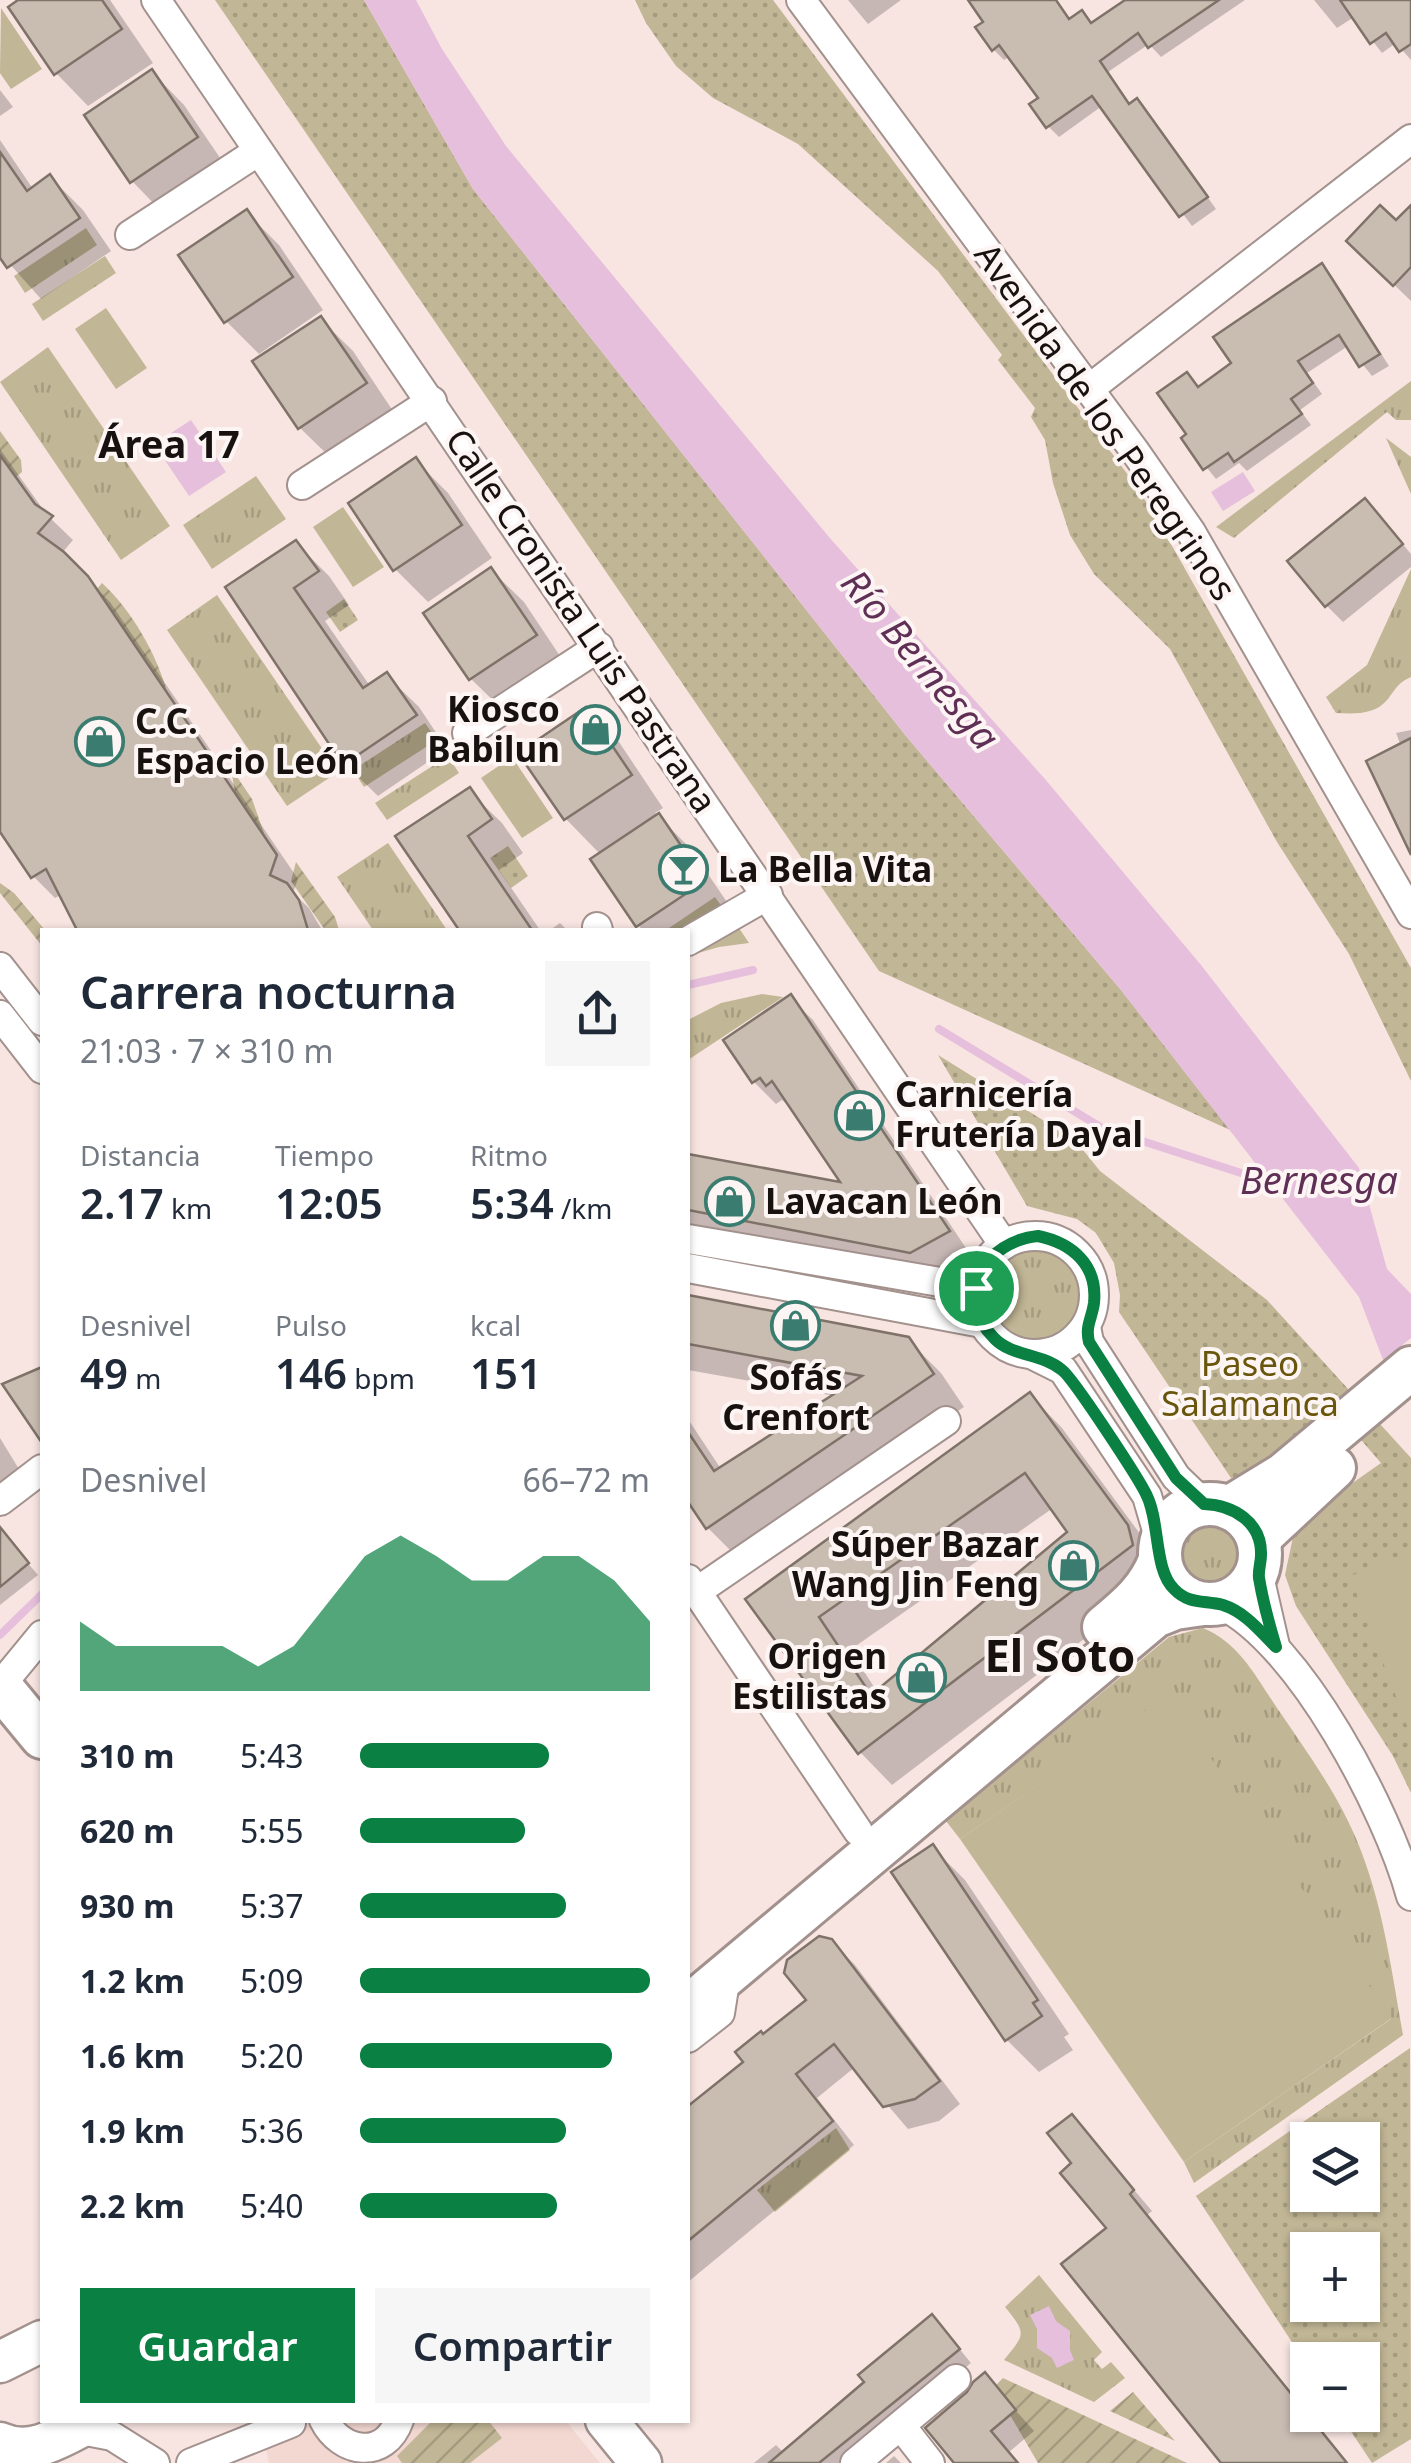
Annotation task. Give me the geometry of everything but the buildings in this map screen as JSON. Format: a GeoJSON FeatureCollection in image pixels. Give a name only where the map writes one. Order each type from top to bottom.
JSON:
{"type":"FeatureCollection","features":[{"type":"Feature","properties":{"kind":"main road"},"geometry":{"type":"LineString","coordinates":[[722,1962],[1155,1616],[1175,1608],[1236,1598],[1249,1587],[1258,1555],[1300,1497],[1411,1368]]}},
{"type":"Feature","properties":{"kind":"main road"},"geometry":{"type":"LineString","coordinates":[[690,2004],[722,1962],[858,1831],[1139,1598],[1152,1580],[1166,1530],[1176,1517],[1217,1506],[1283,1476],[1411,1403]]}},
{"type":"Feature","properties":{"kind":"main road"},"geometry":{"type":"LineString","coordinates":[[1217,1506],[1250,1523],[1258,1555]]}},
{"type":"Feature","properties":{"kind":"main road"},"geometry":{"type":"LineString","coordinates":[[1160,1552],[1164,1575],[1172,1588],[1186,1599],[1211,1604]]}},
{"type":"Feature","properties":{"kind":"main road"},"geometry":{"type":"LineString","coordinates":[[0,1686],[40,1735]]}},
{"type":"Feature","properties":{"kind":"main road"},"geometry":{"type":"LineString","coordinates":[[0,2362],[40,2343]]}},
{"type":"Feature","properties":{"kind":"main road"},"geometry":{"type":"LineString","coordinates":[[609,2423],[642,2463]]}},
{"type":"Feature","properties":{"kind":"main road"},"geometry":{"type":"LineString","coordinates":[[6,2448],[43,2445],[85,2425]]}},
{"type":"Feature","properties":{"kind":"street","name":"Calle Cronista Luis Pastrana"},"geometry":{"type":"LineString","coordinates":[[156,0],[1004,1245]]}},
{"type":"Feature","properties":{"kind":"street","name":"Avenida de los Peregrinos"},"geometry":{"type":"LineString","coordinates":[[801,0],[1090,389],[1190,532],[1411,914]]}},
{"type":"Feature","properties":{"kind":"street"},"geometry":{"type":"LineString","coordinates":[[1090,389],[1411,139]]}},
{"type":"Feature","properties":{"kind":"street"},"geometry":{"type":"LineString","coordinates":[[130,235],[257,152]]}},
{"type":"Feature","properties":{"kind":"street"},"geometry":{"type":"LineString","coordinates":[[302,485],[432,402]]}},
{"type":"Feature","properties":{"kind":"street"},"geometry":{"type":"LineString","coordinates":[[467,733],[599,647]]}},
{"type":"Feature","properties":{"kind":"street"},"geometry":{"type":"LineString","coordinates":[[690,940],[768,895]]}},
{"type":"Feature","properties":{"kind":"street"},"geometry":{"type":"LineString","coordinates":[[0,967],[40,1018]]}},
{"type":"Feature","properties":{"kind":"street"},"geometry":{"type":"LineString","coordinates":[[0,1015],[40,1066]]}},
{"type":"Feature","properties":{"kind":"street"},"geometry":{"type":"LineString","coordinates":[[1033,1355],[1062,1348],[1086,1328],[1094,1308],[1095,1288],[1088,1268],[1076,1252],[1058,1240],[1038,1236],[1004,1245],[980,1271],[976,1306],[982,1324],[995,1340],[1012,1351],[1033,1355],[1063,1370],[1147,1496],[1160,1552]]}},
{"type":"Feature","properties":{"kind":"street"},"geometry":{"type":"LineString","coordinates":[[690,1239],[976,1288]]}},
{"type":"Feature","properties":{"kind":"street"},"geometry":{"type":"LineString","coordinates":[[690,1268],[982,1324]]}},
{"type":"Feature","properties":{"kind":"street"},"geometry":{"type":"LineString","coordinates":[[1086,1328],[1089,1342],[1176,1478],[1217,1506]]}},
{"type":"Feature","properties":{"kind":"street"},"geometry":{"type":"LineString","coordinates":[[858,1831],[692,1585],[946,1421]]}},
{"type":"Feature","properties":{"kind":"street"},"geometry":{"type":"LineString","coordinates":[[0,1501],[40,1471]]}},
{"type":"Feature","properties":{"kind":"street"},"geometry":{"type":"LineString","coordinates":[[1258,1555],[1276,1647]]}},
{"type":"Feature","properties":{"kind":"street"},"geometry":{"type":"LineString","coordinates":[[1211,1604],[1244,1616],[1276,1647],[1359,1771],[1384,1821],[1411,1896]]}},
{"type":"Feature","properties":{"kind":"street"},"geometry":{"type":"LineString","coordinates":[[0,1686],[40,1637]]}},
{"type":"Feature","properties":{"kind":"street"},"geometry":{"type":"LineString","coordinates":[[690,2036],[720,2012],[722,1962]]}},
{"type":"Feature","properties":{"kind":"street"},"geometry":{"type":"LineString","coordinates":[[855,2463],[956,2379]]}},
{"type":"Feature","properties":{"kind":"street"},"geometry":{"type":"LineString","coordinates":[[132,2423],[135,2441],[150,2461]]}},
{"type":"Feature","properties":{"kind":"street"},"geometry":{"type":"LineString","coordinates":[[191,2463],[291,2423]]}},
{"type":"Feature","properties":{"kind":"street"},"geometry":{"type":"LineString","coordinates":[[326,2423],[340,2441],[361,2448],[382,2442],[397,2423]]}},
{"type":"Feature","properties":{"kind":"street"},"geometry":{"type":"LineString","coordinates":[[85,2425],[112,2436],[150,2461]]}},
{"type":"Feature","properties":{"kind":"street"},"geometry":{"type":"LineString","coordinates":[[901,2426],[930,2463]]}},
{"type":"Feature","properties":{"kind":"shaded area"},"geometry":{"type":"Polygon","coordinates":[[[260,2423],[567,2423],[600,2463],[269,2463],[260,2423]]]}},
{"type":"Feature","properties":{"kind":"green space"},"geometry":{"type":"Polygon","coordinates":[[[215,0],[364,0],[473,189],[906,736],[1121,990],[1230,1130],[879,971],[215,0]]]}},
{"type":"Feature","properties":{"kind":"green space"},"geometry":{"type":"Polygon","coordinates":[[[635,0],[773,0],[1137,487],[1411,968],[1411,1081],[1349,954],[1277,842],[1170,649],[1094,574],[1070,535],[1053,483],[1045,440],[1031,417],[1035,408],[998,360],[1002,355],[938,271],[798,144],[713,98],[676,66],[635,0]]]}},
{"type":"Feature","properties":{"kind":"green space"},"geometry":{"type":"Polygon","coordinates":[[[1,8],[42,69],[11,89],[0,73],[1,8]]]}},
{"type":"Feature","properties":{"kind":"green space"},"geometry":{"type":"Polygon","coordinates":[[[86,228],[97,245],[25,293],[14,276],[86,228]]]}},
{"type":"Feature","properties":{"kind":"green space"},"geometry":{"type":"Polygon","coordinates":[[[105,256],[116,273],[43,321],[32,304],[105,256]]]}},
{"type":"Feature","properties":{"kind":"green space"},"geometry":{"type":"Polygon","coordinates":[[[106,308],[147,368],[116,389],[75,329],[106,308]]]}},
{"type":"Feature","properties":{"kind":"green space"},"geometry":{"type":"Polygon","coordinates":[[[48,347],[170,526],[121,560],[0,382],[48,347]]]}},
{"type":"Feature","properties":{"kind":"green space"},"geometry":{"type":"Polygon","coordinates":[[[1411,381],[1411,420],[1396,420],[1387,412],[1234,538],[1216,527],[1411,381]]]}},
{"type":"Feature","properties":{"kind":"green space"},"geometry":{"type":"Polygon","coordinates":[[[0,431],[21,460],[22,472],[16,477],[0,455],[0,431]]]}},
{"type":"Feature","properties":{"kind":"green space"},"geometry":{"type":"Polygon","coordinates":[[[1386,438],[1411,457],[1411,494],[1386,438]]]}},
{"type":"Feature","properties":{"kind":"green space"},"geometry":{"type":"Polygon","coordinates":[[[256,476],[286,519],[212,569],[183,525],[256,476]]]}},
{"type":"Feature","properties":{"kind":"green space"},"geometry":{"type":"Polygon","coordinates":[[[343,507],[384,567],[353,587],[313,527],[343,507]]]}},
{"type":"Feature","properties":{"kind":"green space"},"geometry":{"type":"Polygon","coordinates":[[[1411,569],[1411,677],[1371,711],[1336,713],[1326,697],[1367,665],[1411,569]]]}},
{"type":"Feature","properties":{"kind":"green space"},"geometry":{"type":"Polygon","coordinates":[[[102,583],[142,633],[167,692],[97,589],[102,583]]]}},
{"type":"Feature","properties":{"kind":"green space"},"geometry":{"type":"Polygon","coordinates":[[[217,595],[338,772],[287,806],[167,630],[217,595]]]}},
{"type":"Feature","properties":{"kind":"green space"},"geometry":{"type":"Polygon","coordinates":[[[344,599],[358,620],[340,632],[326,612],[344,599]]]}},
{"type":"Feature","properties":{"kind":"green space"},"geometry":{"type":"Polygon","coordinates":[[[425,723],[437,740],[364,787],[353,770],[425,723]]]}},
{"type":"Feature","properties":{"kind":"green space"},"geometry":{"type":"Polygon","coordinates":[[[448,756],[459,773],[387,820],[375,803],[448,756]]]}},
{"type":"Feature","properties":{"kind":"green space"},"geometry":{"type":"Polygon","coordinates":[[[512,757],[553,818],[522,838],[481,778],[512,757]]]}},
{"type":"Feature","properties":{"kind":"green space"},"geometry":{"type":"Polygon","coordinates":[[[231,768],[252,799],[266,839],[235,793],[231,768]]]}},
{"type":"Feature","properties":{"kind":"green space"},"geometry":{"type":"Polygon","coordinates":[[[388,843],[446,928],[372,928],[337,877],[388,843]]]}},
{"type":"Feature","properties":{"kind":"green space"},"geometry":{"type":"Polygon","coordinates":[[[508,846],[528,876],[511,888],[490,858],[508,846]]]}},
{"type":"Feature","properties":{"kind":"green space"},"geometry":{"type":"Polygon","coordinates":[[[296,862],[335,917],[338,928],[324,928],[291,881],[296,862]]]}},
{"type":"Feature","properties":{"kind":"green space"},"geometry":{"type":"Polygon","coordinates":[[[0,883],[14,893],[43,928],[40,928],[40,943],[0,893],[0,883]]]}},
{"type":"Feature","properties":{"kind":"green space"},"geometry":{"type":"Polygon","coordinates":[[[715,897],[725,911],[690,928],[669,928],[715,897]]]}},
{"type":"Feature","properties":{"kind":"green space"},"geometry":{"type":"Polygon","coordinates":[[[739,928],[749,943],[719,947],[690,955],[739,928]]]}},
{"type":"Feature","properties":{"kind":"green space"},"geometry":{"type":"Polygon","coordinates":[[[762,994],[783,997],[690,1059],[690,1019],[721,1003],[762,994]]]}},
{"type":"Feature","properties":{"kind":"green space","name":"Paseo Salamanca"},"geometry":{"type":"Polygon","coordinates":[[[938,1055],[1075,1140],[1100,1171],[1267,1300],[1411,1458],[1411,1793],[1393,1756],[1296,1606],[1285,1575],[1293,1537],[1344,1489],[1381,1463],[1331,1405],[1250,1473],[1231,1478],[1119,1312],[1114,1263],[1096,1233],[1077,1219],[1027,1206],[938,1055]]]}},
{"type":"Feature","properties":{"kind":"green space"},"geometry":{"type":"Polygon","coordinates":[[[1035,1247],[1054,1250],[1069,1261],[1080,1276],[1080,1314],[1069,1329],[1054,1340],[1035,1343],[1016,1340],[1001,1329],[990,1314],[987,1295],[990,1276],[1001,1261],[1016,1250],[1035,1247]]]}},
{"type":"Feature","properties":{"kind":"green space"},"geometry":{"type":"Polygon","coordinates":[[[1210,1518],[1235,1529],[1246,1554],[1235,1579],[1210,1590],[1185,1579],[1174,1554],[1185,1529],[1210,1518]]]}},
{"type":"Feature","properties":{"kind":"green space"},"geometry":{"type":"Polygon","coordinates":[[[1407,1554],[1411,1564],[1411,1736],[1350,1576],[1407,1554]]]}},
{"type":"Feature","properties":{"kind":"green space"},"geometry":{"type":"Polygon","coordinates":[[[1203,1628],[1226,1642],[1253,1671],[1348,1821],[1376,1899],[1403,2035],[1194,2183],[1184,2162],[1391,2019],[1167,1696],[960,1839],[946,1821],[1169,1637],[1203,1628]]]}},
{"type":"Feature","properties":{"kind":"green space"},"geometry":{"type":"Polygon","coordinates":[[[1167,1695],[1392,2018],[1184,2162],[960,1839],[1167,1695]]]}},
{"type":"Feature","properties":{"kind":"green space"},"geometry":{"type":"Polygon","coordinates":[[[1410,2048],[1411,2439],[1372,2463],[1351,2432],[1380,2432],[1380,2342],[1292,2342],[1196,2196],[1290,2131],[1290,2212],[1380,2212],[1380,2122],[1303,2122],[1410,2048]]]}},
{"type":"Feature","properties":{"kind":"green space"},"geometry":{"type":"Polygon","coordinates":[[[836,2128],[850,2150],[775,2212],[757,2190],[836,2128]]]}},
{"type":"Feature","properties":{"kind":"green space"},"geometry":{"type":"Polygon","coordinates":[[[1039,2275],[1102,2352],[1094,2360],[1102,2369],[1111,2362],[1125,2378],[1094,2402],[1004,2360],[1021,2334],[1005,2307],[1039,2275]],[[1037,2329],[1037,2348],[1070,2350],[1070,2331],[1037,2329]]]}},
{"type":"Feature","properties":{"kind":"green space"},"geometry":{"type":"Polygon","coordinates":[[[1003,2378],[1187,2463],[1038,2463],[1010,2415],[1016,2409],[996,2385],[1003,2378]]]}},
{"type":"Feature","properties":{"kind":"green space"},"geometry":{"type":"Polygon","coordinates":[[[1133,2392],[1175,2441],[1110,2411],[1133,2392]]]}},
{"type":"Feature","properties":{"kind":"green space"},"geometry":{"type":"Polygon","coordinates":[[[430,2423],[490,2423],[502,2438],[470,2463],[402,2463],[397,2456],[430,2423]]]}},
{"type":"Feature","properties":{"kind":"water","name":"Bernesga"},"geometry":{"type":"Polygon","coordinates":[[[364,0],[416,0],[442,49],[506,146],[829,537],[1045,779],[1201,965],[1359,1168],[1387,1269],[1411,1294],[1411,1433],[1359,1297],[1121,990],[906,736],[473,189],[364,0]]]}},
{"type":"Feature","properties":{"kind":"water"},"geometry":{"type":"Polygon","coordinates":[[[191,420],[226,472],[189,496],[154,444],[191,420]]]}},
{"type":"Feature","properties":{"kind":"water"},"geometry":{"type":"Polygon","coordinates":[[[1243,472],[1255,491],[1223,511],[1211,492],[1243,472]]]}},
{"type":"Feature","properties":{"kind":"water"},"geometry":{"type":"Polygon","coordinates":[[[1049,2306],[1056,2321],[1070,2331],[1074,2360],[1057,2368],[1052,2358],[1037,2348],[1037,2329],[1030,2315],[1049,2306]]]}},
{"type":"Feature","properties":{"kind":"pier"},"geometry":{"type":"Polygon","coordinates":[[[1411,1338],[1411,1438],[1406,1434],[1379,1364],[1411,1338]]]}},
{"type":"Feature","properties":{"kind":"waterway"},"geometry":{"type":"LineString","coordinates":[[690,985],[753,970]]}},
{"type":"Feature","properties":{"kind":"waterway"},"geometry":{"type":"LineString","coordinates":[[939,1029],[1102,1128],[1278,1185]]}},
{"type":"Feature","properties":{"kind":"waterway"},"geometry":{"type":"LineString","coordinates":[[0,1635],[40,1596]]}},
{"type":"Feature","properties":{"kind":"place","name":"Kiosco Babilun"},"geometry":{"type":"Point","coordinates":[595,730]}},
{"type":"Feature","properties":{"kind":"place","name":"C.C. Espacio León"},"geometry":{"type":"Point","coordinates":[100,742]}},
{"type":"Feature","properties":{"kind":"place","name":"La Bella Vita"},"geometry":{"type":"Point","coordinates":[683,870]}},
{"type":"Feature","properties":{"kind":"place","name":"Carnicería Frutería Dayal"},"geometry":{"type":"Point","coordinates":[860,1115]}},
{"type":"Feature","properties":{"kind":"place","name":"Lavacan León"},"geometry":{"type":"Point","coordinates":[730,1202]}},
{"type":"Feature","properties":{"kind":"place","name":"Sofás Crenfort"},"geometry":{"type":"Point","coordinates":[796,1326]}},
{"type":"Feature","properties":{"kind":"place","name":"Súper Bazar Wang Jin Feng"},"geometry":{"type":"Point","coordinates":[1074,1565]}},
{"type":"Feature","properties":{"kind":"place","name":"Origen Estilistas"},"geometry":{"type":"Point","coordinates":[922,1677]}},
{"type":"Feature","properties":{"kind":"district","name":"Área 17"},"geometry":{"type":"Point","coordinates":[169,445]}},
{"type":"Feature","properties":{"kind":"district","name":"El Soto"},"geometry":{"type":"Point","coordinates":[1060,1656]}},
{"type":"Feature","properties":{"kind":"route"},"geometry":{"type":"LineString","coordinates":[[1020,1238],[1058,1240],[1076,1252],[1088,1268],[1095,1288],[1094,1308],[1086,1328],[1089,1342],[1176,1478],[1204,1504],[1222,1504],[1242,1514],[1259,1538],[1258,1572],[1276,1647],[1244,1616],[1220,1604],[1186,1599],[1172,1588],[1164,1575],[1147,1496],[1063,1370],[1033,1355],[1012,1351],[995,1340],[982,1324],[976,1288],[980,1271],[990,1256],[1020,1238]]}},
{"type":"Feature","properties":{"kind":"water label","name":"Río Bernesga"},"geometry":{"type":"Point","coordinates":[920,660]}}]}
